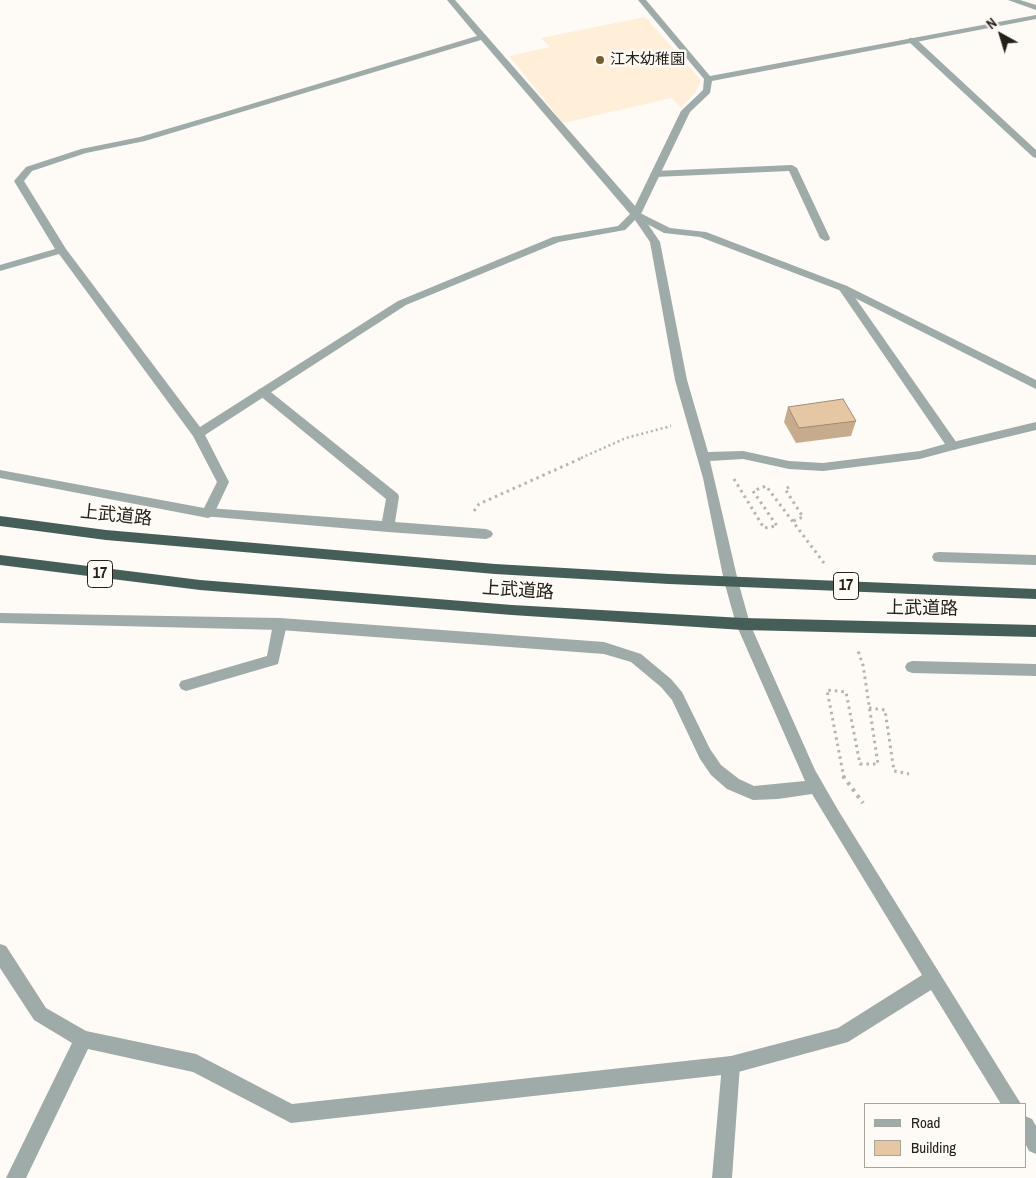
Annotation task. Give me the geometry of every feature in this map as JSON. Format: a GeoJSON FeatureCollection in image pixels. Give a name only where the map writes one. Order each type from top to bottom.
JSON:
{"type":"FeatureCollection","features":[{"type":"Feature","properties":{"kind":"highway","name":"上武道路"},"geometry":{"type":"LineString","coordinates":[[0,521],[106,534],[496,569],[731,582],[1036,594]]}},
{"type":"Feature","properties":{"kind":"highway","name":"上武道路"},"geometry":{"type":"LineString","coordinates":[[0,560],[200,585],[512,610],[743,624],[1036,631]]}},
{"type":"Feature","properties":{"kind":"street"},"geometry":{"type":"LineString","coordinates":[[451,0],[582,154],[636,214],[654,242],[681,380],[716,510],[731,582],[743,624],[795,744],[816,786],[1011,1103]]}},
{"type":"Feature","properties":{"kind":"street"},"geometry":{"type":"LineString","coordinates":[[198,434],[402,303],[557,239],[621,228],[636,214],[686,111],[707,92],[708,78],[642,0]]}},
{"type":"Feature","properties":{"kind":"street"},"geometry":{"type":"LineString","coordinates":[[1012,0],[1036,8]]}},
{"type":"Feature","properties":{"kind":"street"},"geometry":{"type":"LineString","coordinates":[[708,78],[1036,17]]}},
{"type":"Feature","properties":{"kind":"street"},"geometry":{"type":"LineString","coordinates":[[0,474],[208,513],[224,482],[198,434],[61,250],[19,181],[29,170],[84,151],[151,136],[482,37]]}},
{"type":"Feature","properties":{"kind":"street"},"geometry":{"type":"LineString","coordinates":[[912,40],[1036,155]]}},
{"type":"Feature","properties":{"kind":"street"},"geometry":{"type":"LineString","coordinates":[[655,174],[792,168],[825,238]]}},
{"type":"Feature","properties":{"kind":"street"},"geometry":{"type":"LineString","coordinates":[[636,214],[668,231],[702,234],[843,288],[1036,386]]}},
{"type":"Feature","properties":{"kind":"street"},"geometry":{"type":"LineString","coordinates":[[0,268],[61,250]]}},
{"type":"Feature","properties":{"kind":"street"},"geometry":{"type":"LineString","coordinates":[[843,288],[953,446]]}},
{"type":"Feature","properties":{"kind":"street"},"geometry":{"type":"LineString","coordinates":[[263,392],[393,497],[388,527]]}},
{"type":"Feature","properties":{"kind":"street"},"geometry":{"type":"LineString","coordinates":[[702,456],[743,455],[789,465],[822,467],[920,455],[1036,426]]}},
{"type":"Feature","properties":{"kind":"street"},"geometry":{"type":"LineString","coordinates":[[939,558],[1036,560]]}},
{"type":"Feature","properties":{"kind":"street"},"geometry":{"type":"LineString","coordinates":[[0,618],[280,624],[585,646],[621,652],[636,658],[652,670],[677,696],[705,754],[716,770],[733,784],[754,792],[778,792],[816,786]]}},
{"type":"Feature","properties":{"kind":"street"},"geometry":{"type":"LineString","coordinates":[[186,685],[273,660],[280,624]]}},
{"type":"Feature","properties":{"kind":"street"},"geometry":{"type":"LineString","coordinates":[[912,667],[1036,670]]}},
{"type":"Feature","properties":{"kind":"street"},"geometry":{"type":"LineString","coordinates":[[0,952],[40,1014],[83,1039],[196,1063],[291,1114],[731,1065],[842,1036],[933,978]]}},
{"type":"Feature","properties":{"kind":"street"},"geometry":{"type":"LineString","coordinates":[[16,1178],[83,1039]]}},
{"type":"Feature","properties":{"kind":"street"},"geometry":{"type":"LineString","coordinates":[[722,1178],[731,1065]]}},
{"type":"Feature","properties":{"kind":"street"},"geometry":{"type":"LineString","coordinates":[[1026,1128],[1036,1144]]}},
{"type":"Feature","properties":{"kind":"lane"},"geometry":{"type":"LineString","coordinates":[[208,513],[486,534]]}},
{"type":"Feature","properties":{"kind":"path"},"geometry":{"type":"LineString","coordinates":[[467,533],[471,516],[478,504],[626,438],[691,420]]}},
{"type":"Feature","properties":{"kind":"path"},"geometry":{"type":"LineString","coordinates":[[734,479],[764,528],[777,526],[772,521]]}},
{"type":"Feature","properties":{"kind":"path"},"geometry":{"type":"LineString","coordinates":[[793,521],[803,517],[785,489],[794,485]]}},
{"type":"Feature","properties":{"kind":"path"},"geometry":{"type":"LineString","coordinates":[[849,705],[846,692],[827,690],[842,775],[863,803]]}},
{"type":"Feature","properties":{"kind":"path"},"geometry":{"type":"LineString","coordinates":[[869,708],[885,710],[894,771],[910,774]]}},
{"type":"Feature","properties":{"kind":"shaded area"},"geometry":{"type":"Polygon","coordinates":[[[645,17],[701,80],[695,93],[681,108],[671,98],[563,123],[509,56],[550,47],[541,38],[645,17]]]}},
{"type":"Feature","properties":{"kind":"building"},"geometry":{"type":"Polygon","coordinates":[[[843,399],[856,421],[799,428],[788,407],[843,399]]]}},
{"type":"Feature","properties":{"kind":"place","name":"江木幼稚園"},"geometry":{"type":"Point","coordinates":[600,60]}}]}
